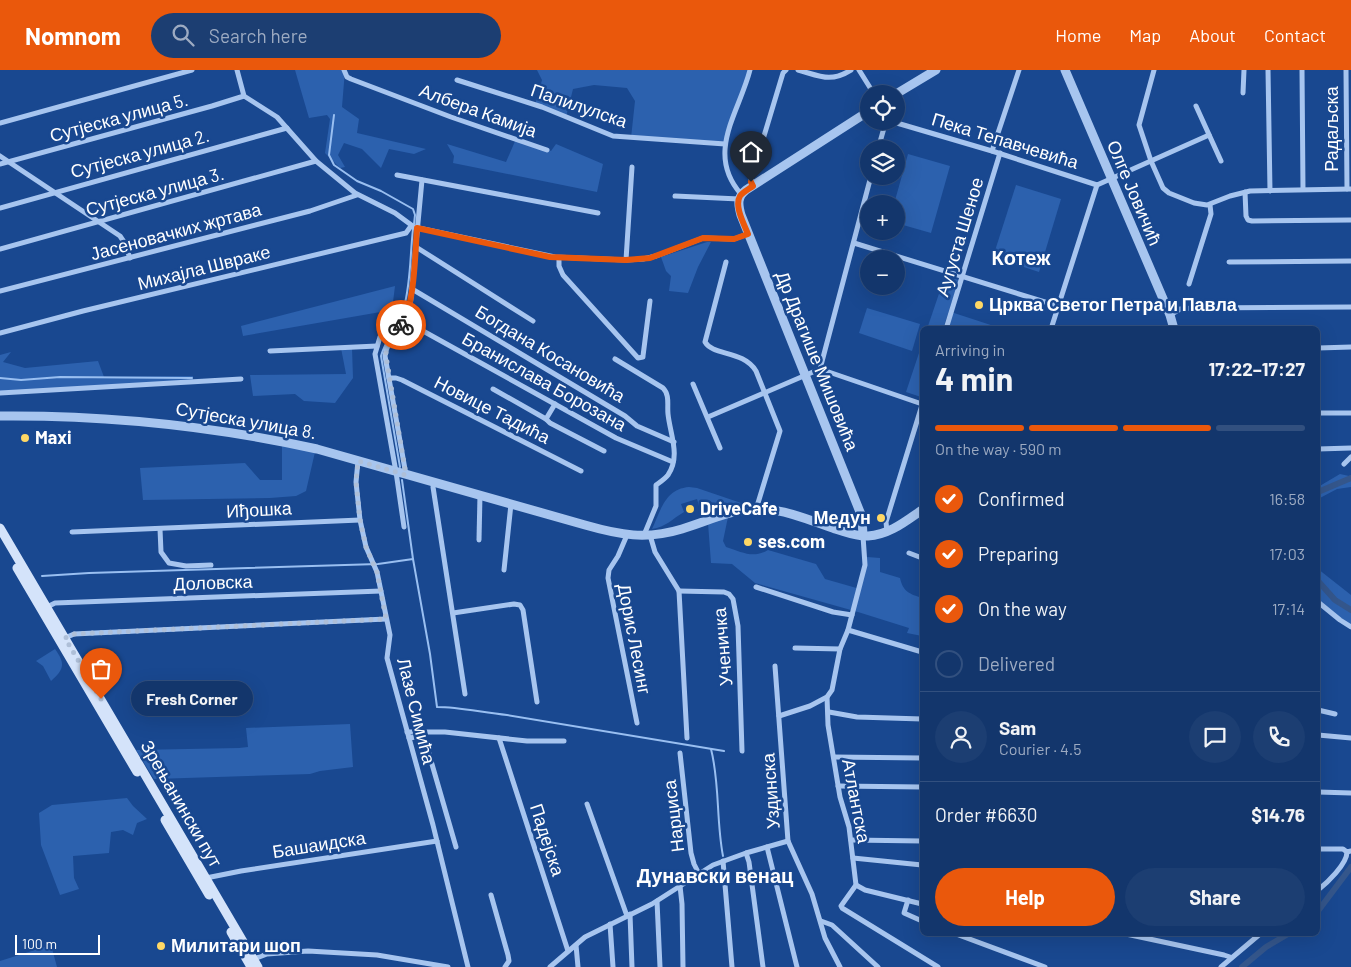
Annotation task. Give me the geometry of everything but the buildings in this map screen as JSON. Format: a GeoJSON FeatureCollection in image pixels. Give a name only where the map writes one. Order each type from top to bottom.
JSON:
{"type":"FeatureCollection","features":[{"type":"Feature","properties":{"kind":"main road","name":"Зрењанински пут"},"geometry":{"type":"LineString","coordinates":[[0,528],[206,878],[254,964]]}},
{"type":"Feature","properties":{"kind":"main road","name":"Зрењанински пут"},"geometry":{"type":"LineString","coordinates":[[0,540],[254,964]]}},
{"type":"Feature","properties":{"kind":"street"},"geometry":{"type":"LineString","coordinates":[[0,123],[192,70]]}},
{"type":"Feature","properties":{"kind":"street"},"geometry":{"type":"LineString","coordinates":[[237,70],[244,96],[272,114],[316,161],[357,195],[395,213],[414,227],[559,258],[626,260],[650,258],[703,238],[734,239],[748,234]]}},
{"type":"Feature","properties":{"kind":"street"},"geometry":{"type":"LineString","coordinates":[[740,196],[727,170],[724,158],[725,144],[750,70]]}},
{"type":"Feature","properties":{"kind":"street"},"geometry":{"type":"LineString","coordinates":[[753,186],[751,179],[783,73],[786,70]]}},
{"type":"Feature","properties":{"kind":"street"},"geometry":{"type":"LineString","coordinates":[[798,70],[830,78],[841,76],[851,70]]}},
{"type":"Feature","properties":{"kind":"street"},"geometry":{"type":"LineString","coordinates":[[859,70],[868,85]]}},
{"type":"Feature","properties":{"kind":"street"},"geometry":{"type":"LineString","coordinates":[[905,89],[936,70]]}},
{"type":"Feature","properties":{"kind":"street"},"geometry":{"type":"LineString","coordinates":[[992,151],[1019,70]]}},
{"type":"Feature","properties":{"kind":"street","name":"Олге Јовичић"},"geometry":{"type":"LineString","coordinates":[[1065,70],[1173,326]]}},
{"type":"Feature","properties":{"kind":"street"},"geometry":{"type":"LineString","coordinates":[[1154,70],[1139,125],[1151,161],[1164,188],[1169,193],[1200,205],[1210,205],[1245,192],[1349,189]]}},
{"type":"Feature","properties":{"kind":"street"},"geometry":{"type":"LineString","coordinates":[[1243,93],[1244,70]]}},
{"type":"Feature","properties":{"kind":"street"},"geometry":{"type":"LineString","coordinates":[[1268,70],[1270,191]]}},
{"type":"Feature","properties":{"kind":"street"},"geometry":{"type":"LineString","coordinates":[[1302,70],[1303,190]]}},
{"type":"Feature","properties":{"kind":"street","name":"Радаљска"},"geometry":{"type":"LineString","coordinates":[[1346,70],[1349,189]]}},
{"type":"Feature","properties":{"kind":"street","name":"Албера Камија"},"geometry":{"type":"LineString","coordinates":[[345,72],[351,79],[442,114],[547,150]]}},
{"type":"Feature","properties":{"kind":"street","name":"Палилулска"},"geometry":{"type":"LineString","coordinates":[[457,80],[542,107],[614,136],[725,144]]}},
{"type":"Feature","properties":{"kind":"street","name":"Сутјеска улица 5."},"geometry":{"type":"LineString","coordinates":[[0,164],[244,96]]}},
{"type":"Feature","properties":{"kind":"street"},"geometry":{"type":"LineString","coordinates":[[1196,106],[1221,161]]}},
{"type":"Feature","properties":{"kind":"street"},"geometry":{"type":"LineString","coordinates":[[675,196],[740,196],[860,117]]}},
{"type":"Feature","properties":{"kind":"street","name":"Пека Тепавчевића"},"geometry":{"type":"LineString","coordinates":[[905,125],[1098,184],[1209,135]]}},
{"type":"Feature","properties":{"kind":"street","name":"Сутјеска улица 2."},"geometry":{"type":"LineString","coordinates":[[0,208],[287,128]]}},
{"type":"Feature","properties":{"kind":"street","name":"Аугуста Шеное"},"geometry":{"type":"LineString","coordinates":[[947,326],[1000,153]]}},
{"type":"Feature","properties":{"kind":"street"},"geometry":{"type":"LineString","coordinates":[[0,156],[123,239],[130,258]]}},
{"type":"Feature","properties":{"kind":"street","name":"Сутјеска улица 3."},"geometry":{"type":"LineString","coordinates":[[0,248],[286,171],[316,161]]}},
{"type":"Feature","properties":{"kind":"street"},"geometry":{"type":"LineString","coordinates":[[626,260],[632,167]]}},
{"type":"Feature","properties":{"kind":"street"},"geometry":{"type":"LineString","coordinates":[[397,174],[598,214]]}},
{"type":"Feature","properties":{"kind":"street"},"geometry":{"type":"LineString","coordinates":[[404,526],[401,473],[386,351],[405,321],[410,308],[416,247],[414,227],[422,180]]}},
{"type":"Feature","properties":{"kind":"street"},"geometry":{"type":"LineString","coordinates":[[1052,326],[1098,184]]}},
{"type":"Feature","properties":{"kind":"street"},"geometry":{"type":"LineString","coordinates":[[820,368],[869,185]]}},
{"type":"Feature","properties":{"kind":"street"},"geometry":{"type":"LineString","coordinates":[[1245,192],[1246,216],[1248,220],[1351,220]]}},
{"type":"Feature","properties":{"kind":"street","name":"Јасеновачких жртава"},"geometry":{"type":"LineString","coordinates":[[0,291],[310,211],[357,195]]}},
{"type":"Feature","properties":{"kind":"street","name":"Др Драгише Мишовића"},"geometry":{"type":"LineString","coordinates":[[740,196],[741,215],[748,234],[862,516],[863,536]]}},
{"type":"Feature","properties":{"kind":"street"},"geometry":{"type":"LineString","coordinates":[[1189,284],[1211,214],[1210,205]]}},
{"type":"Feature","properties":{"kind":"street","name":"Михајла Швраке"},"geometry":{"type":"LineString","coordinates":[[0,333],[406,233],[414,227]]}},
{"type":"Feature","properties":{"kind":"street"},"geometry":{"type":"LineString","coordinates":[[854,242],[1058,306]]}},
{"type":"Feature","properties":{"kind":"street"},"geometry":{"type":"LineString","coordinates":[[416,247],[533,321]]}},
{"type":"Feature","properties":{"kind":"street"},"geometry":{"type":"LineString","coordinates":[[559,258],[559,266],[563,275],[638,358],[643,357],[650,302]]}},
{"type":"Feature","properties":{"kind":"street"},"geometry":{"type":"LineString","coordinates":[[1229,262],[1351,261]]}},
{"type":"Feature","properties":{"kind":"street"},"geometry":{"type":"LineString","coordinates":[[726,262],[705,340],[706,344],[747,360],[756,371],[780,431],[758,502],[758,509]]}},
{"type":"Feature","properties":{"kind":"street","name":"Богдана Косановића"},"geometry":{"type":"LineString","coordinates":[[412,289],[625,416],[637,426],[674,442]]}},
{"type":"Feature","properties":{"kind":"street"},"geometry":{"type":"LineString","coordinates":[[1170,315],[1180,309],[1193,308],[1351,307]]}},
{"type":"Feature","properties":{"kind":"street"},"geometry":{"type":"LineString","coordinates":[[392,316],[377,346],[376,362],[401,473]]}},
{"type":"Feature","properties":{"kind":"street","name":"Бранислава Борозана"},"geometry":{"type":"LineString","coordinates":[[405,321],[622,441],[673,462]]}},
{"type":"Feature","properties":{"kind":"street"},"geometry":{"type":"LineString","coordinates":[[270,351],[377,346]]}},
{"type":"Feature","properties":{"kind":"street"},"geometry":{"type":"LineString","coordinates":[[1320,348],[1351,347]]}},
{"type":"Feature","properties":{"kind":"street"},"geometry":{"type":"LineString","coordinates":[[615,359],[665,390],[667,394],[668,418],[674,442],[673,462],[667,477],[656,485],[656,506],[647,536],[679,590],[687,738]]}},
{"type":"Feature","properties":{"kind":"street"},"geometry":{"type":"LineString","coordinates":[[708,417],[820,368],[920,403]]}},
{"type":"Feature","properties":{"kind":"street","name":"Новице Тадића"},"geometry":{"type":"LineString","coordinates":[[389,378],[402,380],[581,471]]}},
{"type":"Feature","properties":{"kind":"street"},"geometry":{"type":"LineString","coordinates":[[0,392],[241,379]]}},
{"type":"Feature","properties":{"kind":"street"},"geometry":{"type":"LineString","coordinates":[[694,384],[720,448]]}},
{"type":"Feature","properties":{"kind":"street"},"geometry":{"type":"LineString","coordinates":[[493,389],[550,423],[604,451]]}},
{"type":"Feature","properties":{"kind":"street"},"geometry":{"type":"LineString","coordinates":[[546,419],[555,404]]}},
{"type":"Feature","properties":{"kind":"street"},"geometry":{"type":"LineString","coordinates":[[887,532],[886,522],[920,411]]}},
{"type":"Feature","properties":{"kind":"street"},"geometry":{"type":"LineString","coordinates":[[1320,414],[1351,413]]}},
{"type":"Feature","properties":{"kind":"street","name":"Сутјеска улица 8."},"geometry":{"type":"LineString","coordinates":[[0,416],[90,417],[175,424],[284,442],[627,535],[647,536],[673,531],[723,515],[758,509],[780,512],[863,536]]}},
{"type":"Feature","properties":{"kind":"street"},"geometry":{"type":"LineString","coordinates":[[1320,449],[1351,448]]}},
{"type":"Feature","properties":{"kind":"street"},"geometry":{"type":"LineString","coordinates":[[1344,464],[1351,457]]}},
{"type":"Feature","properties":{"kind":"street","name":"Лазе Симића"},"geometry":{"type":"LineString","coordinates":[[358,461],[356,482],[360,520],[366,547],[376,566],[390,635],[387,658],[437,841],[468,967]]}},
{"type":"Feature","properties":{"kind":"street"},"geometry":{"type":"LineString","coordinates":[[434,483],[433,487],[465,694]]}},
{"type":"Feature","properties":{"kind":"street"},"geometry":{"type":"LineString","coordinates":[[479,540],[480,495]]}},
{"type":"Feature","properties":{"kind":"street"},"geometry":{"type":"LineString","coordinates":[[504,570],[512,504]]}},
{"type":"Feature","properties":{"kind":"street"},"geometry":{"type":"LineString","coordinates":[[779,716],[800,710],[827,696],[834,685],[840,648],[848,630],[865,565],[863,536],[887,532],[920,511]]}},
{"type":"Feature","properties":{"kind":"street","name":"Иђошка"},"geometry":{"type":"LineString","coordinates":[[72,532],[360,520]]}},
{"type":"Feature","properties":{"kind":"street"},"geometry":{"type":"LineString","coordinates":[[160,529],[161,552],[170,563],[186,566],[212,565]]}},
{"type":"Feature","properties":{"kind":"street","name":"Дорис Лесинг"},"geometry":{"type":"LineString","coordinates":[[627,535],[618,556],[609,570],[608,578],[637,723]]}},
{"type":"Feature","properties":{"kind":"street"},"geometry":{"type":"LineString","coordinates":[[909,553],[920,557]]}},
{"type":"Feature","properties":{"kind":"street"},"geometry":{"type":"LineString","coordinates":[[756,587],[834,612],[852,615]]}},
{"type":"Feature","properties":{"kind":"street","name":"Ученичка"},"geometry":{"type":"LineString","coordinates":[[679,590],[727,592],[733,599],[738,626],[742,751]]}},
{"type":"Feature","properties":{"kind":"street","name":"Доловска"},"geometry":{"type":"LineString","coordinates":[[47,606],[54,603],[381,591]]}},
{"type":"Feature","properties":{"kind":"street"},"geometry":{"type":"LineString","coordinates":[[453,613],[514,604],[520,605],[537,702]]}},
{"type":"Feature","properties":{"kind":"street"},"geometry":{"type":"LineString","coordinates":[[1320,604],[1351,627]]}},
{"type":"Feature","properties":{"kind":"street"},"geometry":{"type":"LineString","coordinates":[[65,638],[74,634],[386,619]]}},
{"type":"Feature","properties":{"kind":"street"},"geometry":{"type":"LineString","coordinates":[[848,630],[920,651]]}},
{"type":"Feature","properties":{"kind":"street"},"geometry":{"type":"LineString","coordinates":[[795,648],[840,648]]}},
{"type":"Feature","properties":{"kind":"street","name":"Уздинска"},"geometry":{"type":"LineString","coordinates":[[775,666],[788,841],[812,894],[825,938],[840,967]]}},
{"type":"Feature","properties":{"kind":"street","name":"Атлантска"},"geometry":{"type":"LineString","coordinates":[[827,696],[828,725],[838,786],[843,809],[848,819],[856,885]]}},
{"type":"Feature","properties":{"kind":"street"},"geometry":{"type":"LineString","coordinates":[[1320,710],[1336,714]]}},
{"type":"Feature","properties":{"kind":"street"},"geometry":{"type":"LineString","coordinates":[[828,712],[866,717],[920,718]]}},
{"type":"Feature","properties":{"kind":"street"},"geometry":{"type":"LineString","coordinates":[[408,735],[445,732],[527,741],[564,741]]}},
{"type":"Feature","properties":{"kind":"street"},"geometry":{"type":"LineString","coordinates":[[408,735],[419,737],[424,741],[456,846]]}},
{"type":"Feature","properties":{"kind":"street"},"geometry":{"type":"LineString","coordinates":[[1320,735],[1351,738]]}},
{"type":"Feature","properties":{"kind":"street","name":"Падејска"},"geometry":{"type":"LineString","coordinates":[[499,738],[568,951]]}},
{"type":"Feature","properties":{"kind":"street","name":"Нарциса"},"geometry":{"type":"LineString","coordinates":[[680,753],[691,853],[694,864],[700,874]]}},
{"type":"Feature","properties":{"kind":"street"},"geometry":{"type":"LineString","coordinates":[[834,757],[920,758]]}},
{"type":"Feature","properties":{"kind":"street"},"geometry":{"type":"LineString","coordinates":[[838,786],[920,787]]}},
{"type":"Feature","properties":{"kind":"street"},"geometry":{"type":"LineString","coordinates":[[1320,792],[1351,792]]}},
{"type":"Feature","properties":{"kind":"street"},"geometry":{"type":"LineString","coordinates":[[587,804],[628,915],[632,967]]}},
{"type":"Feature","properties":{"kind":"street"},"geometry":{"type":"LineString","coordinates":[[851,840],[920,841]]}},
{"type":"Feature","properties":{"kind":"street","name":"Башаидска"},"geometry":{"type":"LineString","coordinates":[[206,878],[437,841]]}},
{"type":"Feature","properties":{"kind":"street"},"geometry":{"type":"LineString","coordinates":[[550,967],[585,937],[657,901],[723,861],[788,841]]}},
{"type":"Feature","properties":{"kind":"street"},"geometry":{"type":"LineString","coordinates":[[767,847],[797,967]]}},
{"type":"Feature","properties":{"kind":"street"},"geometry":{"type":"LineString","coordinates":[[1320,849],[1342,849],[1349,851],[1344,862],[1320,888]]}},
{"type":"Feature","properties":{"kind":"street"},"geometry":{"type":"LineString","coordinates":[[746,853],[749,862],[763,967]]}},
{"type":"Feature","properties":{"kind":"street"},"geometry":{"type":"LineString","coordinates":[[854,858],[920,866]]}},
{"type":"Feature","properties":{"kind":"street"},"geometry":{"type":"LineString","coordinates":[[723,861],[732,967]]}},
{"type":"Feature","properties":{"kind":"street"},"geometry":{"type":"LineString","coordinates":[[920,903],[865,890],[856,885],[841,906],[871,927],[938,967]]}},
{"type":"Feature","properties":{"kind":"street"},"geometry":{"type":"LineString","coordinates":[[680,886],[683,967]]}},
{"type":"Feature","properties":{"kind":"street"},"geometry":{"type":"LineString","coordinates":[[491,895],[508,955],[509,961],[505,967]]}},
{"type":"Feature","properties":{"kind":"street"},"geometry":{"type":"LineString","coordinates":[[908,900],[904,913],[920,920]]}},
{"type":"Feature","properties":{"kind":"street"},"geometry":{"type":"LineString","coordinates":[[657,901],[660,967]]}},
{"type":"Feature","properties":{"kind":"street"},"geometry":{"type":"LineString","coordinates":[[821,921],[832,925],[878,967]]}},
{"type":"Feature","properties":{"kind":"street"},"geometry":{"type":"LineString","coordinates":[[610,924],[613,967]]}},
{"type":"Feature","properties":{"kind":"street"},"geometry":{"type":"LineString","coordinates":[[961,936],[1045,967]]}},
{"type":"Feature","properties":{"kind":"street"},"geometry":{"type":"LineString","coordinates":[[1135,936],[1224,955],[1230,958]]}},
{"type":"Feature","properties":{"kind":"street"},"geometry":{"type":"LineString","coordinates":[[1221,967],[1258,936]]}},
{"type":"Feature","properties":{"kind":"street"},"geometry":{"type":"LineString","coordinates":[[576,945],[578,967]]}},
{"type":"Feature","properties":{"kind":"street"},"geometry":{"type":"LineString","coordinates":[[254,964],[267,954],[300,952],[377,954],[448,967]]}},
{"type":"Feature","properties":{"kind":"shaded area"},"geometry":{"type":"Polygon","coordinates":[[[295,70],[345,70],[342,107],[359,119],[357,133],[426,149],[414,154],[389,149],[381,168],[362,149],[344,143],[338,155],[345,167],[340,168],[325,153],[330,119],[327,115],[309,118],[295,70]]]}},
{"type":"Feature","properties":{"kind":"shaded area"},"geometry":{"type":"Polygon","coordinates":[[[537,70],[750,70],[725,144],[631,138],[635,101],[627,88],[594,85],[573,89],[566,117],[535,105],[542,80],[537,70]]]}},
{"type":"Feature","properties":{"kind":"shaded area"},"geometry":{"type":"Polygon","coordinates":[[[516,139],[551,151],[556,144],[603,164],[597,192],[453,163],[454,156],[447,144],[506,162],[516,139]]]}},
{"type":"Feature","properties":{"kind":"shaded area"},"geometry":{"type":"Polygon","coordinates":[[[908,154],[950,166],[931,233],[905,226],[905,195],[897,195],[899,185],[905,185],[905,165],[908,154]]]}},
{"type":"Feature","properties":{"kind":"shaded area"},"geometry":{"type":"Polygon","coordinates":[[[1016,185],[1061,199],[1039,272],[993,257],[1016,185]]]}},
{"type":"Feature","properties":{"kind":"shaded area"},"geometry":{"type":"Polygon","coordinates":[[[711,242],[698,267],[688,293],[669,291],[671,276],[666,271],[661,257],[711,242]]]}},
{"type":"Feature","properties":{"kind":"shaded area"},"geometry":{"type":"Polygon","coordinates":[[[945,276],[959,280],[944,326],[928,326],[945,276]]]}},
{"type":"Feature","properties":{"kind":"shaded area"},"geometry":{"type":"Polygon","coordinates":[[[395,286],[392,310],[243,336],[241,326],[395,286]]]}},
{"type":"Feature","properties":{"kind":"shaded area"},"geometry":{"type":"Polygon","coordinates":[[[867,308],[920,324],[912,351],[859,333],[867,308]]]}},
{"type":"Feature","properties":{"kind":"shaded area"},"geometry":{"type":"Polygon","coordinates":[[[951,312],[994,326],[947,326],[951,312]]]}},
{"type":"Feature","properties":{"kind":"shaded area"},"geometry":{"type":"Polygon","coordinates":[[[341,348],[352,348],[353,378],[335,403],[304,401],[295,394],[253,396],[250,375],[346,374],[341,348]]]}},
{"type":"Feature","properties":{"kind":"shaded area"},"geometry":{"type":"Polygon","coordinates":[[[920,350],[920,397],[906,392],[920,350]]]}},
{"type":"Feature","properties":{"kind":"shaded area"},"geometry":{"type":"Polygon","coordinates":[[[11,352],[3,362],[25,368],[98,361],[104,377],[193,376],[193,380],[0,392],[0,355],[11,352]]]}},
{"type":"Feature","properties":{"kind":"shaded area"},"geometry":{"type":"Polygon","coordinates":[[[282,445],[315,452],[306,491],[296,496],[143,500],[140,468],[245,463],[260,480],[282,480],[282,445]]]}},
{"type":"Feature","properties":{"kind":"shaded area"},"geometry":{"type":"Polygon","coordinates":[[[1340,474],[1351,475],[1351,487],[1337,489],[1320,498],[1320,486],[1340,474]]]}},
{"type":"Feature","properties":{"kind":"shaded area"},"geometry":{"type":"Polygon","coordinates":[[[689,487],[744,504],[743,507],[699,506],[697,499],[681,504],[684,512],[665,525],[652,529],[661,508],[669,496],[674,492],[689,487]]]}},
{"type":"Feature","properties":{"kind":"shaded area"},"geometry":{"type":"Polygon","coordinates":[[[728,517],[723,541],[726,547],[742,553],[752,554],[763,553],[768,550],[816,564],[825,579],[860,589],[867,557],[880,558],[880,572],[900,578],[908,592],[920,597],[920,636],[907,633],[909,628],[755,583],[732,564],[711,563],[708,523],[728,517]]]}},
{"type":"Feature","properties":{"kind":"shaded area"},"geometry":{"type":"Polygon","coordinates":[[[1320,571],[1351,595],[1351,625],[1320,603],[1320,571]]]}},
{"type":"Feature","properties":{"kind":"shaded area"},"geometry":{"type":"Polygon","coordinates":[[[55,649],[61,658],[62,666],[59,673],[51,681],[43,666],[36,661],[55,649]]]}},
{"type":"Feature","properties":{"kind":"shaded area"},"geometry":{"type":"Polygon","coordinates":[[[350,724],[353,767],[310,774],[154,779],[136,750],[248,747],[246,728],[350,724]]]}},
{"type":"Feature","properties":{"kind":"shaded area"},"geometry":{"type":"Polygon","coordinates":[[[127,798],[147,819],[137,823],[133,835],[123,830],[111,832],[109,853],[73,856],[74,878],[79,889],[60,895],[41,845],[39,813],[52,805],[127,798]]]}},
{"type":"Feature","properties":{"kind":"shaded area"},"geometry":{"type":"Polygon","coordinates":[[[51,945],[57,967],[0,967],[0,961],[51,945]]]}},
{"type":"Feature","properties":{"kind":"waterway"},"geometry":{"type":"LineString","coordinates":[[334,115],[329,155],[334,165],[357,181],[381,191],[413,209],[415,215],[414,224]]}},
{"type":"Feature","properties":{"kind":"waterway"},"geometry":{"type":"LineString","coordinates":[[400,467],[381,356],[404,307],[409,278],[413,229]]}},
{"type":"Feature","properties":{"kind":"waterway"},"geometry":{"type":"LineString","coordinates":[[0,378],[21,380],[60,377],[192,378]]}},
{"type":"Feature","properties":{"kind":"waterway"},"geometry":{"type":"LineString","coordinates":[[1320,491],[1351,478]]}},
{"type":"Feature","properties":{"kind":"waterway"},"geometry":{"type":"LineString","coordinates":[[402,480],[413,559]]}},
{"type":"Feature","properties":{"kind":"waterway"},"geometry":{"type":"LineString","coordinates":[[42,576],[378,564],[413,559],[430,654],[437,707],[507,715],[724,751]]}},
{"type":"Feature","properties":{"kind":"waterway"},"geometry":{"type":"LineString","coordinates":[[1320,583],[1335,600],[1351,610]]}},
{"type":"Feature","properties":{"kind":"waterway"},"geometry":{"type":"LineString","coordinates":[[711,749],[716,775],[719,829],[723,856]]}},
{"type":"Feature","properties":{"kind":"waterway"},"geometry":{"type":"LineString","coordinates":[[1320,908],[1351,867]]}},
{"type":"Feature","properties":{"kind":"waterway"},"geometry":{"type":"LineString","coordinates":[[1242,967],[1266,947],[1285,936]]}},
{"type":"Feature","properties":{"kind":"way so far"},"geometry":{"type":"LineString","coordinates":[[101,699],[65,638],[74,634],[386,619],[377,572],[374,561],[366,547],[360,520],[356,470],[358,461],[406,475],[386,364],[386,349],[401,325]]}},
{"type":"Feature","properties":{"kind":"place","name":"Црква Светог Петра и Павла"},"geometry":{"type":"Point","coordinates":[979,305]}},
{"type":"Feature","properties":{"kind":"place","name":"Maxi"},"geometry":{"type":"Point","coordinates":[25,438]}},
{"type":"Feature","properties":{"kind":"place","name":"DriveCafe"},"geometry":{"type":"Point","coordinates":[690,509]}},
{"type":"Feature","properties":{"kind":"place","name":"Медун"},"geometry":{"type":"Point","coordinates":[881,518]}},
{"type":"Feature","properties":{"kind":"place","name":"ses.com"},"geometry":{"type":"Point","coordinates":[748,542]}},
{"type":"Feature","properties":{"kind":"place","name":"Fresh Corner"},"geometry":{"type":"Point","coordinates":[101,699]}},
{"type":"Feature","properties":{"kind":"place","name":"Милитари шоп"},"geometry":{"type":"Point","coordinates":[161,946]}},
{"type":"Feature","properties":{"kind":"district","name":"Котеж"},"geometry":{"type":"Point","coordinates":[1021,258]}},
{"type":"Feature","properties":{"kind":"district","name":"Дунавски венац"},"geometry":{"type":"Point","coordinates":[715,876]}},
{"type":"Feature","properties":{"kind":"route"},"geometry":{"type":"LineString","coordinates":[[401,325],[408,314],[411,301],[417,228],[555,257],[636,260],[656,256],[703,238],[734,239],[748,234],[738,202],[740,196],[753,186],[751,182]]}}]}
